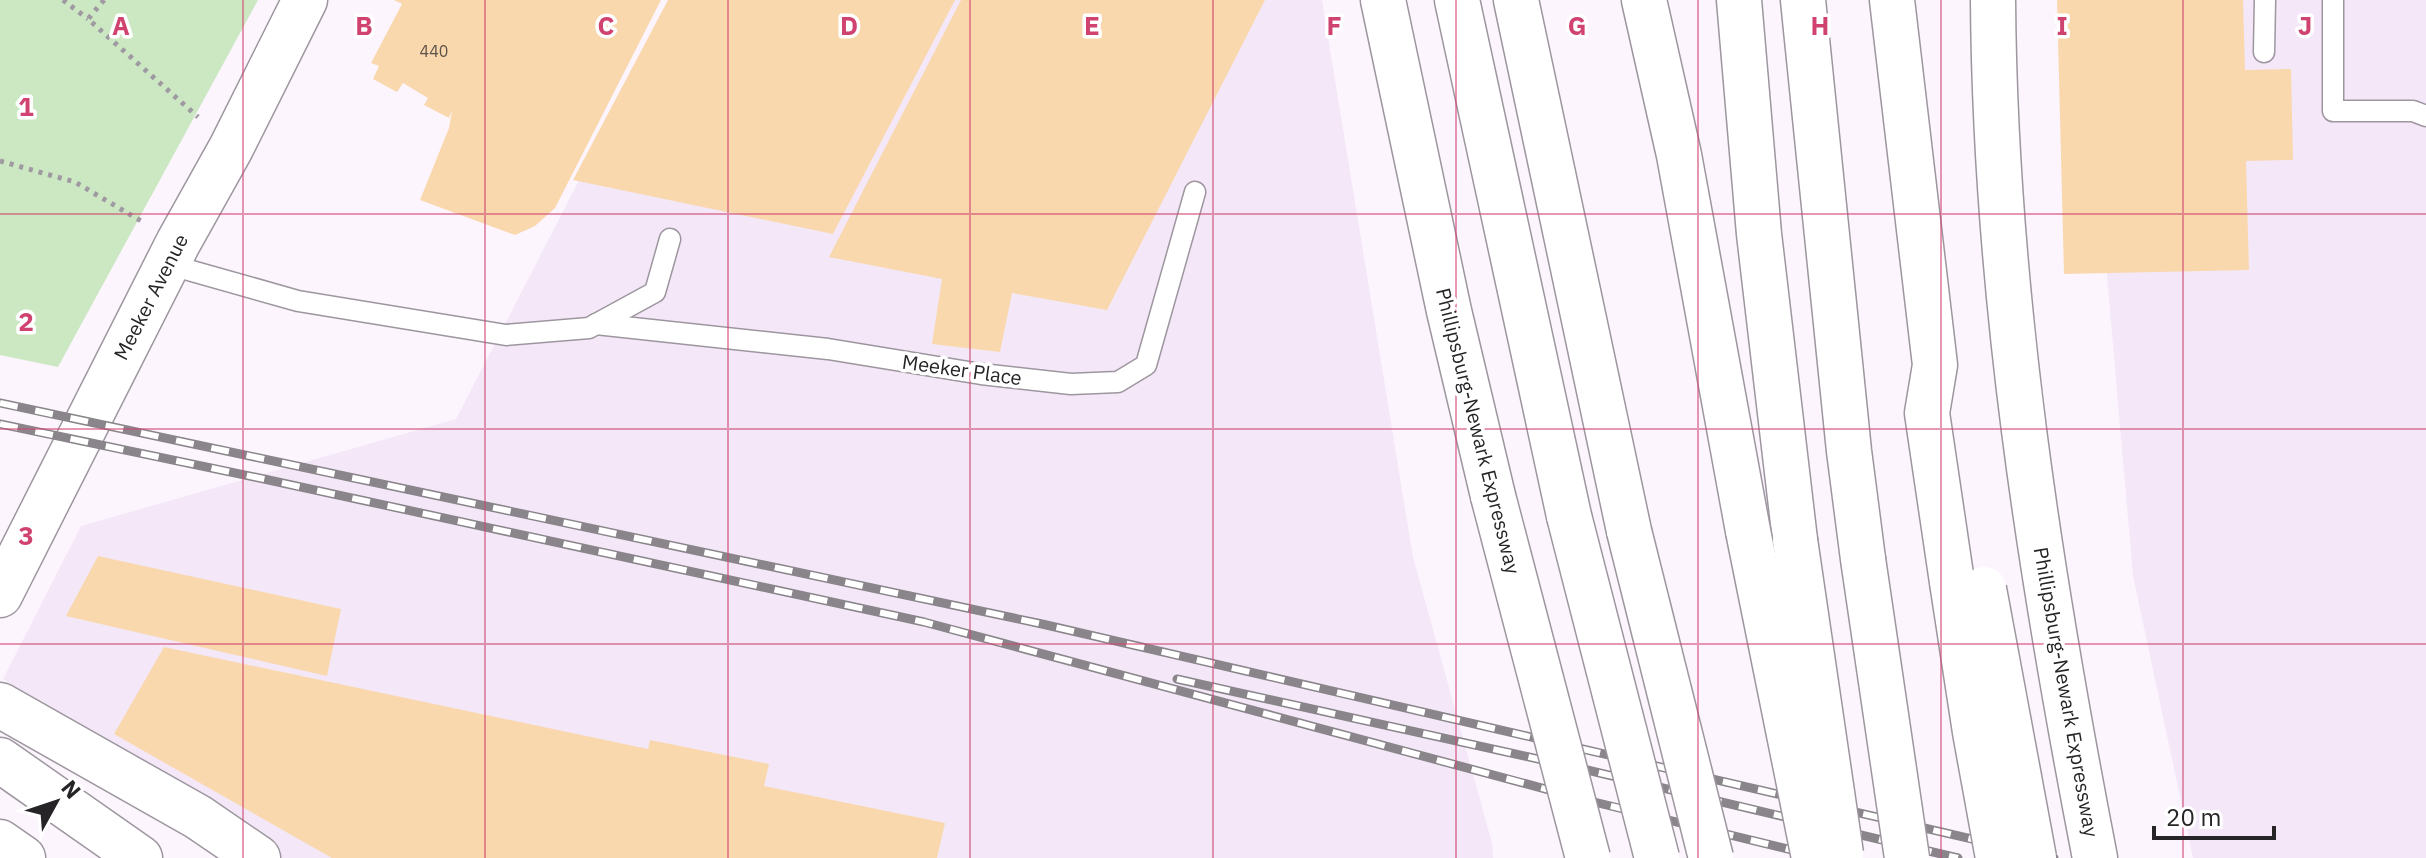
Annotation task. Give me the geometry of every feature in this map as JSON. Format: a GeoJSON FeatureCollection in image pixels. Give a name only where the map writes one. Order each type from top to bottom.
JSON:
{"type":"FeatureCollection","features":[{"type":"Feature","properties":{"kind":"main road","name":"Meeker Avenue"},"geometry":{"type":"LineString","coordinates":[[0,595],[172,253],[231,148],[305,0]]}},
{"type":"Feature","properties":{"kind":"main road","name":"Phillipsburg-Newark Expressway"},"geometry":{"type":"LineString","coordinates":[[1383,0],[1449,311],[1493,496],[1588,858]]}},
{"type":"Feature","properties":{"kind":"main road"},"geometry":{"type":"LineString","coordinates":[[1457,0],[1569,516],[1657,858]]}},
{"type":"Feature","properties":{"kind":"main road"},"geometry":{"type":"LineString","coordinates":[[1516,0],[1629,531],[1711,858]]}},
{"type":"Feature","properties":{"kind":"main road"},"geometry":{"type":"LineString","coordinates":[[1644,0],[1679,155],[1748,531],[1814,858]]}},
{"type":"Feature","properties":{"kind":"main road"},"geometry":{"type":"LineString","coordinates":[[1739,0],[1763,278],[1795,540],[1842,858]]}},
{"type":"Feature","properties":{"kind":"main road"},"geometry":{"type":"LineString","coordinates":[[1803,0],[1849,451],[1907,858]]}},
{"type":"Feature","properties":{"kind":"main road"},"geometry":{"type":"LineString","coordinates":[[1892,0],[1935,365],[1927,413],[2034,858]]}},
{"type":"Feature","properties":{"kind":"main road","name":"Phillipsburg-Newark Expressway"},"geometry":{"type":"LineString","coordinates":[[1993,0],[1993,64],[2001,210],[2014,356],[2056,643],[2095,858]]}},
{"type":"Feature","properties":{"kind":"main road"},"geometry":{"type":"LineString","coordinates":[[1968,586],[1975,732],[1998,858]]}},
{"type":"Feature","properties":{"kind":"main road"},"geometry":{"type":"LineString","coordinates":[[0,705],[198,817],[258,858]]}},
{"type":"Feature","properties":{"kind":"main road"},"geometry":{"type":"LineString","coordinates":[[0,760],[140,858]]}},
{"type":"Feature","properties":{"kind":"lane"},"geometry":{"type":"LineString","coordinates":[[2264,52],[2265,0]]}},
{"type":"Feature","properties":{"kind":"lane"},"geometry":{"type":"LineString","coordinates":[[2333,0],[2333,111],[2413,111],[2426,116]]}},
{"type":"Feature","properties":{"kind":"lane","name":"Meeker Place"},"geometry":{"type":"LineString","coordinates":[[596,324],[828,349],[981,374],[1071,384],[1118,382],[1146,365],[1195,192]]}},
{"type":"Feature","properties":{"kind":"lane"},"geometry":{"type":"LineString","coordinates":[[172,253],[298,301],[506,335],[589,328],[655,292],[670,239]]}},
{"type":"Feature","properties":{"kind":"path"},"geometry":{"type":"LineString","coordinates":[[63,0],[231,148]]}},
{"type":"Feature","properties":{"kind":"path"},"geometry":{"type":"LineString","coordinates":[[88,19],[104,0]]}},
{"type":"Feature","properties":{"kind":"path"},"geometry":{"type":"LineString","coordinates":[[0,161],[75,182],[172,253]]}},
{"type":"Feature","properties":{"kind":"shaded area"},"geometry":{"type":"Polygon","coordinates":[[[672,0],[1322,0],[1413,557],[1492,843],[1493,858],[262,858],[3,679],[81,526],[456,419],[672,0]]]}},
{"type":"Feature","properties":{"kind":"shaded area"},"geometry":{"type":"Polygon","coordinates":[[[2083,0],[2426,0],[2426,858],[2193,858],[2133,576],[2083,0]]]}},
{"type":"Feature","properties":{"kind":"green space"},"geometry":{"type":"Polygon","coordinates":[[[0,0],[258,0],[58,367],[0,355],[0,0]]]}},
{"type":"Feature","properties":{"kind":"building"},"geometry":{"type":"Polygon","coordinates":[[[394,0],[661,0],[555,208],[535,226],[515,235],[420,200],[449,128],[452,110],[449,118],[424,105],[428,98],[403,83],[397,92],[373,79],[379,66],[371,63],[402,4],[394,0]]]}},
{"type":"Feature","properties":{"kind":"building"},"geometry":{"type":"Polygon","coordinates":[[[668,0],[955,0],[833,234],[573,180],[668,0]]]}},
{"type":"Feature","properties":{"kind":"building"},"geometry":{"type":"Polygon","coordinates":[[[961,0],[1265,0],[1107,310],[1012,293],[1000,352],[932,344],[942,279],[829,257],[961,0]]]}},
{"type":"Feature","properties":{"kind":"building"},"geometry":{"type":"Polygon","coordinates":[[[2057,0],[2243,0],[2245,70],[2291,69],[2293,160],[2246,161],[2249,270],[2064,274],[2057,0]]]}},
{"type":"Feature","properties":{"kind":"building"},"geometry":{"type":"Polygon","coordinates":[[[98,556],[341,609],[327,676],[66,616],[98,556]]]}},
{"type":"Feature","properties":{"kind":"building"},"geometry":{"type":"Polygon","coordinates":[[[164,647],[648,749],[650,740],[769,764],[764,786],[945,823],[937,858],[332,858],[114,734],[164,647]]]}},
{"type":"Feature","properties":{"kind":"railway"},"geometry":{"type":"LineString","coordinates":[[0,403],[1042,624],[2054,858]]}},
{"type":"Feature","properties":{"kind":"railway"},"geometry":{"type":"LineString","coordinates":[[0,424],[924,622],[1590,801],[1825,858]]}},
{"type":"Feature","properties":{"kind":"railway"},"geometry":{"type":"LineString","coordinates":[[1177,679],[1583,769],[1958,858]]}}]}
